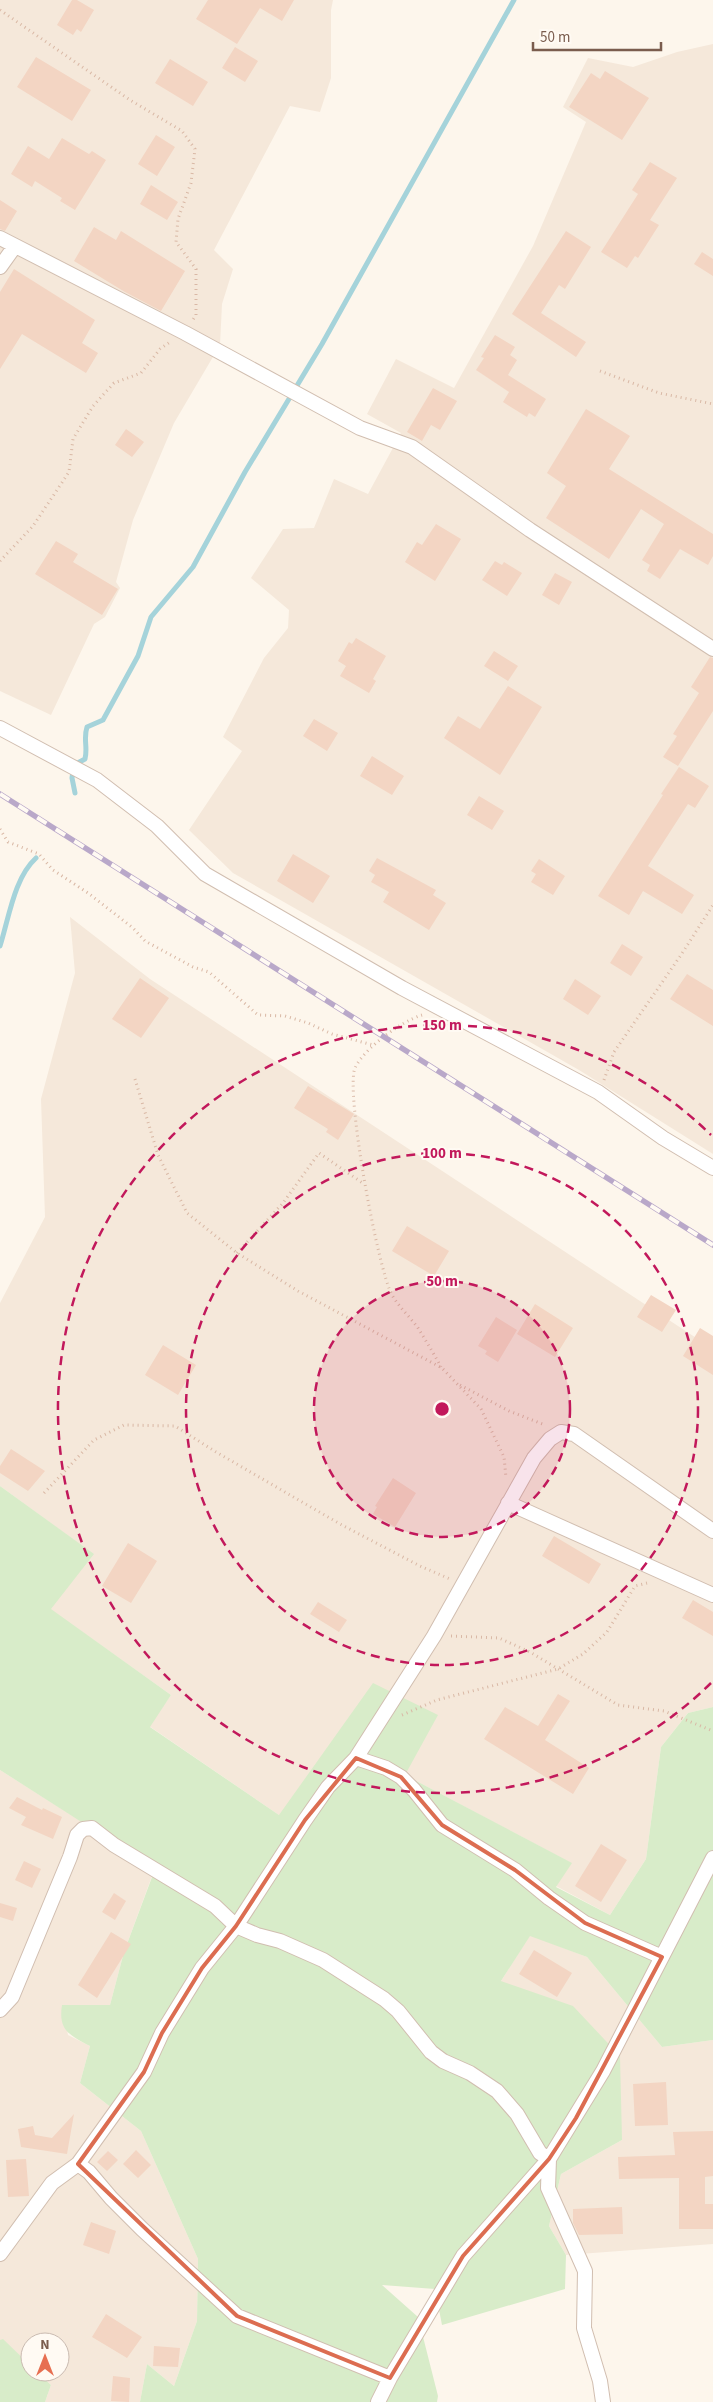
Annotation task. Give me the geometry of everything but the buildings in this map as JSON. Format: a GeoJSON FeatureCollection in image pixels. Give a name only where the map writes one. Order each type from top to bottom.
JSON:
{"type":"FeatureCollection","features":[{"type":"Feature","properties":{"kind":"street"},"geometry":{"type":"LineString","coordinates":[[0,238],[185,333],[360,428],[412,447],[530,530],[713,649]]}},
{"type":"Feature","properties":{"kind":"street"},"geometry":{"type":"LineString","coordinates":[[0,267],[15,246]]}},
{"type":"Feature","properties":{"kind":"street"},"geometry":{"type":"LineString","coordinates":[[0,728],[97,780],[157,826],[205,874],[443,1010],[598,1092],[663,1138],[713,1168]]}},
{"type":"Feature","properties":{"kind":"street"},"geometry":{"type":"LineString","coordinates":[[0,2254],[52,2183],[78,2164],[144,2072],[162,2033],[202,1968],[236,1926],[304,1820],[328,1787],[356,1758],[378,1724],[434,1636],[534,1458],[550,1440],[562,1432],[574,1434],[713,1531]]}},
{"type":"Feature","properties":{"kind":"street"},"geometry":{"type":"LineString","coordinates":[[508,1503],[713,1595]]}},
{"type":"Feature","properties":{"kind":"street"},"geometry":{"type":"LineString","coordinates":[[356,1758],[386,1768],[401,1777],[442,1825],[516,1870],[549,1898],[585,1923],[662,1957]]}},
{"type":"Feature","properties":{"kind":"street"},"geometry":{"type":"LineString","coordinates":[[0,2010],[12,1997],[77,1835],[83,1828],[92,1828],[114,1845],[215,1906],[236,1926],[257,1935],[280,1940],[323,1960],[384,1999],[398,2011],[431,2052],[443,2061],[470,2073],[497,2091],[517,2114],[540,2153],[549,2159]]}},
{"type":"Feature","properties":{"kind":"street"},"geometry":{"type":"LineString","coordinates":[[378,2402],[390,2378],[463,2256],[549,2159],[603,2071],[713,1858]]}},
{"type":"Feature","properties":{"kind":"street"},"geometry":{"type":"LineString","coordinates":[[549,2159],[548,2188],[585,2271],[584,2328],[600,2381],[603,2402]]}},
{"type":"Feature","properties":{"kind":"street"},"geometry":{"type":"LineString","coordinates":[[78,2164],[89,2172],[111,2198],[142,2229],[236,2316],[390,2378]]}},
{"type":"Feature","properties":{"kind":"path"},"geometry":{"type":"LineString","coordinates":[[0,10],[130,100],[182,131],[195,149],[191,184],[178,218],[176,242],[196,268],[196,315],[185,333],[160,349],[141,373],[114,383],[93,406],[73,439],[69,472],[34,526],[0,562]]}},
{"type":"Feature","properties":{"kind":"path"},"geometry":{"type":"LineString","coordinates":[[600,372],[659,393],[713,404]]}},
{"type":"Feature","properties":{"kind":"path"},"geometry":{"type":"LineString","coordinates":[[0,829],[8,842],[39,854],[53,870],[70,879],[133,928],[145,941],[192,967],[209,972],[258,1015],[285,1016],[308,1023],[332,1034],[373,1045]]}},
{"type":"Feature","properties":{"kind":"path"},"geometry":{"type":"LineString","coordinates":[[598,1092],[614,1052],[713,905]]}},
{"type":"Feature","properties":{"kind":"path"},"geometry":{"type":"LineString","coordinates":[[443,1010],[411,1018],[373,1045],[355,1069],[353,1097],[364,1184],[379,1253],[392,1294],[418,1328],[442,1368],[481,1409],[504,1457],[508,1503]]}},
{"type":"Feature","properties":{"kind":"path"},"geometry":{"type":"LineString","coordinates":[[135,1079],[158,1155],[187,1213],[237,1253],[298,1291],[442,1368]]}},
{"type":"Feature","properties":{"kind":"path"},"geometry":{"type":"LineString","coordinates":[[237,1253],[282,1203],[319,1153],[364,1184]]}},
{"type":"Feature","properties":{"kind":"path"},"geometry":{"type":"LineString","coordinates":[[457,1384],[509,1412],[562,1432]]}},
{"type":"Feature","properties":{"kind":"path"},"geometry":{"type":"LineString","coordinates":[[44,1494],[94,1440],[124,1425],[175,1426],[340,1524],[420,1566],[462,1584]]}},
{"type":"Feature","properties":{"kind":"path"},"geometry":{"type":"LineString","coordinates":[[378,1724],[437,1700],[558,1669],[583,1654],[607,1632],[635,1586],[649,1582]]}},
{"type":"Feature","properties":{"kind":"path"},"geometry":{"type":"LineString","coordinates":[[434,1636],[499,1638],[530,1652],[618,1705],[664,1712],[713,1731]]}},
{"type":"Feature","properties":{"kind":"highlighted area"},"geometry":{"type":"Polygon","coordinates":[[[356,1758],[401,1777],[442,1825],[515,1870],[585,1923],[662,1957],[576,2118],[549,2159],[463,2256],[390,2378],[237,2316],[78,2164],[144,2072],[162,2033],[202,1968],[236,1926],[305,1820],[356,1758]]]}},
{"type":"Feature","properties":{"kind":"shaded area"},"geometry":{"type":"Polygon","coordinates":[[[0,0],[333,0],[331,10],[331,78],[320,112],[290,106],[214,250],[233,269],[222,304],[220,345],[174,423],[133,520],[116,582],[120,588],[105,617],[94,624],[51,715],[0,691],[0,0]]]}},
{"type":"Feature","properties":{"kind":"shaded area"},"geometry":{"type":"Polygon","coordinates":[[[713,44],[713,1154],[579,1070],[233,873],[189,830],[242,751],[223,737],[264,658],[288,628],[289,610],[251,578],[283,529],[314,528],[334,479],[368,494],[401,433],[367,414],[396,359],[454,388],[533,246],[586,122],[563,107],[588,58],[633,67],[677,52],[713,44]]]}},
{"type":"Feature","properties":{"kind":"shaded area"},"geometry":{"type":"Polygon","coordinates":[[[70,917],[150,979],[713,1349],[713,1707],[688,1713],[661,1747],[646,1859],[610,1915],[556,1886],[571,1863],[405,1775],[279,1815],[149,1726],[171,1695],[50,1609],[93,1554],[0,1486],[0,1303],[45,1217],[41,1099],[75,973],[70,917]]]}},
{"type":"Feature","properties":{"kind":"shaded area"},"geometry":{"type":"Polygon","coordinates":[[[0,1770],[155,1868],[124,1952],[110,2005],[62,2005],[68,2035],[90,2046],[80,2083],[141,2131],[198,2259],[197,2321],[174,2386],[147,2364],[140,2402],[45,2402],[51,2385],[48,2382],[70,2382],[70,2332],[20,2332],[20,2356],[3,2340],[0,2340],[0,1770]]]}},
{"type":"Feature","properties":{"kind":"shaded area"},"geometry":{"type":"Polygon","coordinates":[[[530,1935],[587,1957],[662,2047],[713,2040],[713,2244],[566,2255],[549,2226],[561,2174],[622,2140],[501,1981],[530,1935]]]}},
{"type":"Feature","properties":{"kind":"green space"},"geometry":{"type":"Polygon","coordinates":[[[0,1486],[94,1554],[51,1609],[171,1695],[150,1727],[279,1815],[373,1683],[438,1715],[405,1775],[572,1863],[556,1887],[610,1915],[646,1859],[661,1747],[688,1713],[713,1707],[713,2040],[662,2047],[587,1957],[530,1936],[501,1981],[573,2006],[620,2056],[622,2140],[561,2174],[549,2226],[566,2255],[565,2289],[442,2325],[435,2289],[382,2285],[418,2317],[438,2396],[437,2402],[140,2402],[147,2364],[174,2386],[197,2321],[198,2259],[141,2131],[80,2083],[90,2046],[67,2031],[61,2013],[62,2005],[110,2005],[124,1952],[155,1869],[0,1770],[0,1486]]]}},
{"type":"Feature","properties":{"kind":"green space"},"geometry":{"type":"Polygon","coordinates":[[[3,2339],[20,2355],[20,2382],[48,2382],[51,2385],[45,2402],[0,2402],[0,2340],[3,2339]]]}},
{"type":"Feature","properties":{"kind":"waterway"},"geometry":{"type":"LineString","coordinates":[[75,793],[72,778],[74,765],[85,759],[87,727],[103,720],[138,656],[151,617],[193,567],[245,472],[322,344],[514,0]]}},
{"type":"Feature","properties":{"kind":"waterway"},"geometry":{"type":"LineString","coordinates":[[0,946],[17,887],[22,876],[36,858]]}},
{"type":"Feature","properties":{"kind":"railway"},"geometry":{"type":"LineString","coordinates":[[0,794],[713,1245]]}}]}
